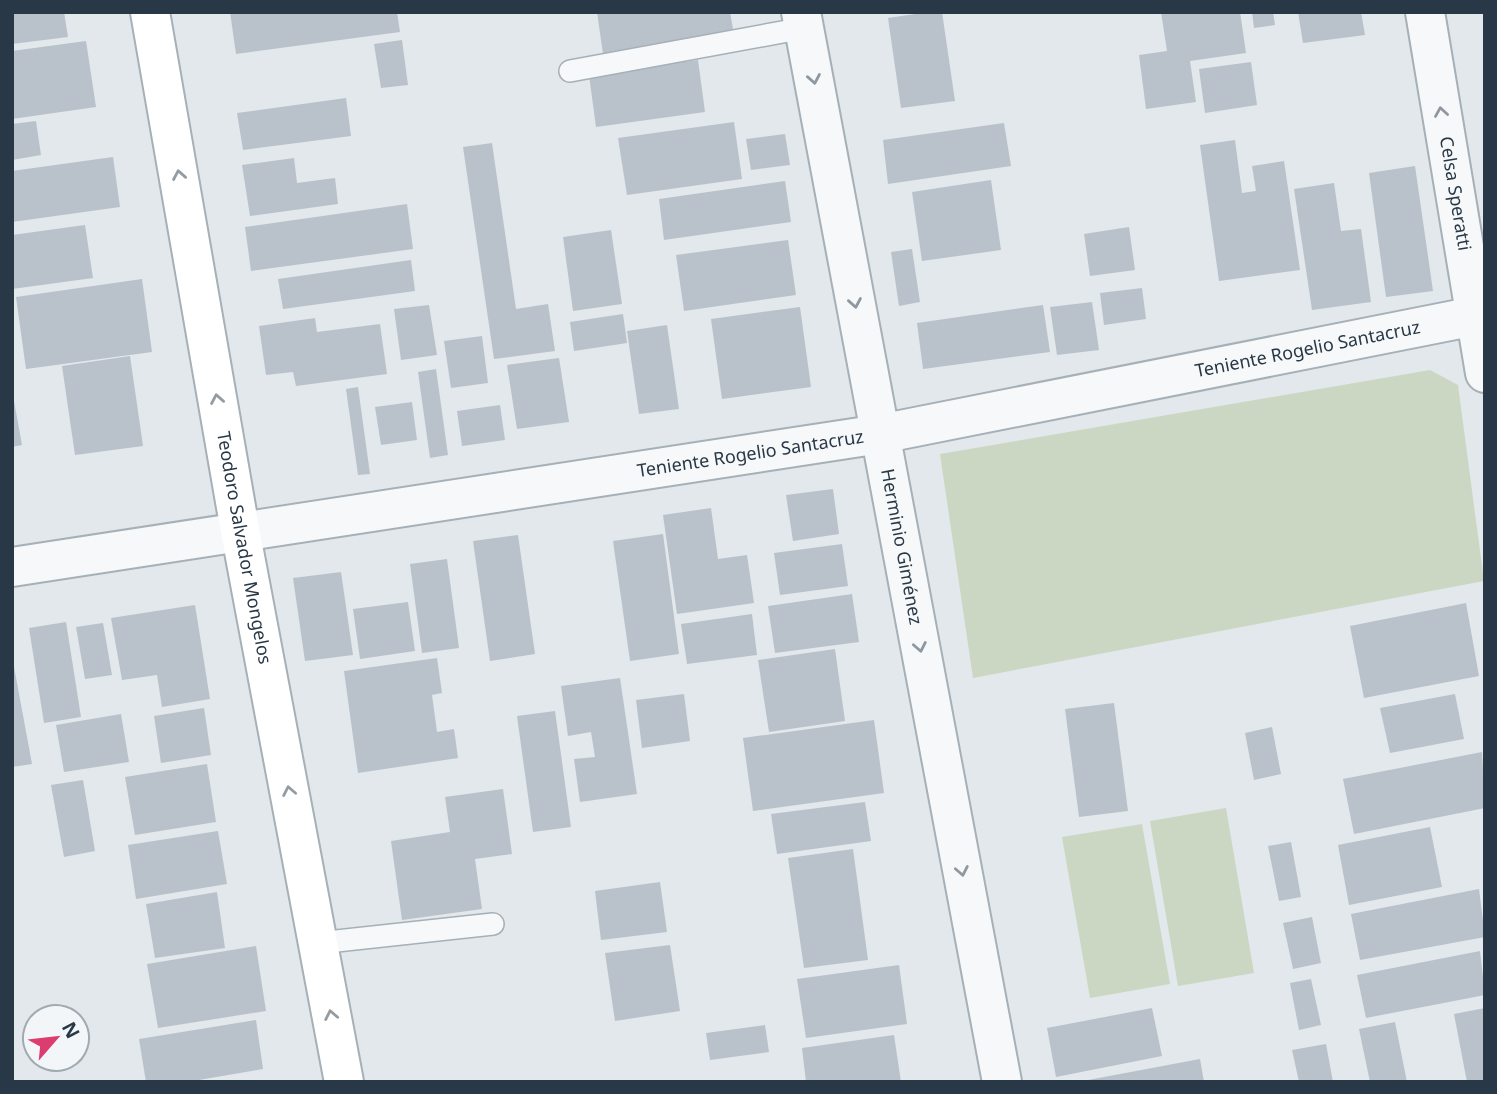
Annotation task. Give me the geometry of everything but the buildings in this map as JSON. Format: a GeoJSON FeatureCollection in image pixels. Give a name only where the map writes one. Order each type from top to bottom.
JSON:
{"type":"FeatureCollection","features":[{"type":"Feature","properties":{"kind":"street","name":"Teodoro Salvador Mongelos"},"geometry":{"type":"LineString","coordinates":[[150,12],[240,530],[344,1082]]}},
{"type":"Feature","properties":{"kind":"street","name":"Celsa Speratti"},"geometry":{"type":"LineString","coordinates":[[1424,12],[1480,315],[1485,373]]}},
{"type":"Feature","properties":{"kind":"street","name":"Herminio Giménez"},"geometry":{"type":"LineString","coordinates":[[803,20],[1002,1082]]}},
{"type":"Feature","properties":{"kind":"street","name":"Teniente Rogelio Santacruz"},"geometry":{"type":"LineString","coordinates":[[12,567],[880,434],[1480,315]]}},
{"type":"Feature","properties":{"kind":"lane"},"geometry":{"type":"LineString","coordinates":[[570,71],[803,20]]}},
{"type":"Feature","properties":{"kind":"lane"},"geometry":{"type":"LineString","coordinates":[[318,943],[493,924]]}},
{"type":"Feature","properties":{"kind":"green space"},"geometry":{"type":"Polygon","coordinates":[[[1430,370],[1458,385],[1484,581],[973,678],[940,454],[1430,370]]]}},
{"type":"Feature","properties":{"kind":"green space"},"geometry":{"type":"Polygon","coordinates":[[[1226,808],[1254,973],[1178,986],[1150,821],[1226,808]]]}},
{"type":"Feature","properties":{"kind":"green space"},"geometry":{"type":"Polygon","coordinates":[[[1142,824],[1170,984],[1090,998],[1062,837],[1142,824]]]}}]}
